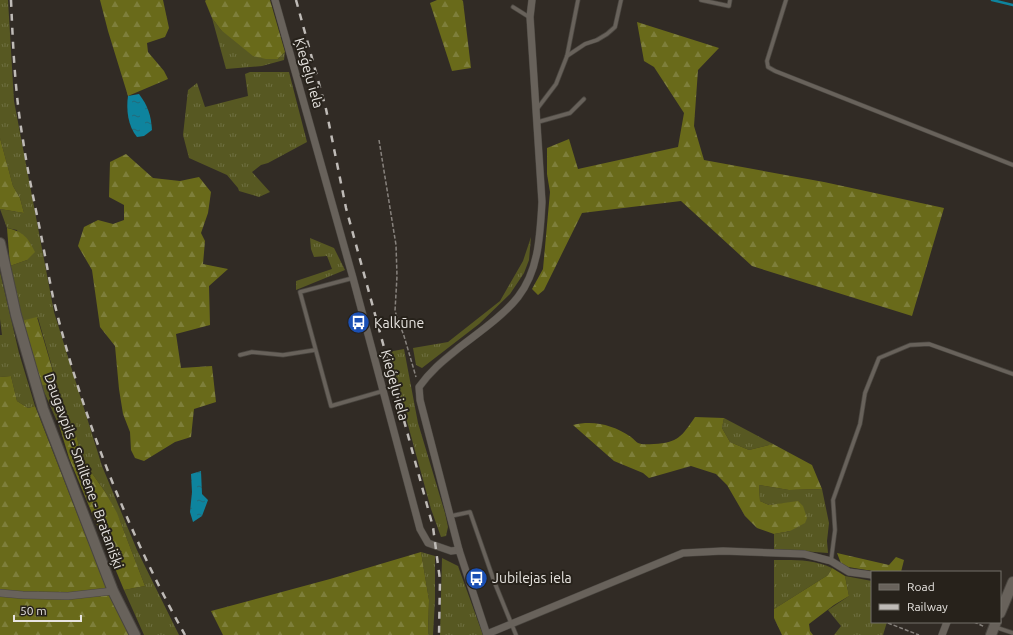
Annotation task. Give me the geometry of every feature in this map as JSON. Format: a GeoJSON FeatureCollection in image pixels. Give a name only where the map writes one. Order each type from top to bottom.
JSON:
{"type":"FeatureCollection","features":[{"type":"Feature","properties":{"kind":"main road","name":"Daugavpils - Smiltene - Bratanišķi"},"geometry":{"type":"LineString","coordinates":[[0,242],[16,314],[43,409],[114,591],[135,635]]}},
{"type":"Feature","properties":{"kind":"main road"},"geometry":{"type":"LineString","coordinates":[[1001,611],[1013,582]]}},
{"type":"Feature","properties":{"kind":"street","name":"Ķieģeļu iela"},"geometry":{"type":"LineString","coordinates":[[275,0],[353,278],[420,530],[428,543],[451,551],[459,550]]}},
{"type":"Feature","properties":{"kind":"street"},"geometry":{"type":"LineString","coordinates":[[532,0],[530,17],[542,202],[540,232],[536,258],[530,277],[518,298],[506,310],[429,373],[418,386],[420,400],[459,550],[487,635],[683,553],[723,551],[804,554],[832,561],[849,572],[871,575]]}},
{"type":"Feature","properties":{"kind":"street"},"geometry":{"type":"LineString","coordinates":[[0,593],[68,596],[114,591]]}},
{"type":"Feature","properties":{"kind":"street"},"geometry":{"type":"LineString","coordinates":[[942,635],[947,623]]}},
{"type":"Feature","properties":{"kind":"lane"},"geometry":{"type":"LineString","coordinates":[[537,109],[556,84],[567,56],[578,0]]}},
{"type":"Feature","properties":{"kind":"lane"},"geometry":{"type":"LineString","coordinates":[[567,56],[585,44],[597,40],[607,34],[615,27],[621,0]]}},
{"type":"Feature","properties":{"kind":"lane"},"geometry":{"type":"LineString","coordinates":[[701,0],[729,6],[730,0]]}},
{"type":"Feature","properties":{"kind":"lane"},"geometry":{"type":"LineString","coordinates":[[786,0],[766,61],[768,67],[1013,165]]}},
{"type":"Feature","properties":{"kind":"lane"},"geometry":{"type":"LineString","coordinates":[[513,7],[530,17]]}},
{"type":"Feature","properties":{"kind":"lane"},"geometry":{"type":"LineString","coordinates":[[538,122],[570,113],[584,99]]}},
{"type":"Feature","properties":{"kind":"lane"},"geometry":{"type":"LineString","coordinates":[[353,278],[300,292],[315,350],[331,406],[383,390]]}},
{"type":"Feature","properties":{"kind":"lane"},"geometry":{"type":"LineString","coordinates":[[832,561],[835,530],[833,500],[860,424],[865,392],[879,358],[910,345],[928,344],[1013,374]]}},
{"type":"Feature","properties":{"kind":"lane"},"geometry":{"type":"LineString","coordinates":[[240,355],[252,352],[283,355],[315,350]]}},
{"type":"Feature","properties":{"kind":"lane"},"geometry":{"type":"LineString","coordinates":[[450,516],[470,512],[494,581],[516,635]]}},
{"type":"Feature","properties":{"kind":"lane"},"geometry":{"type":"LineString","coordinates":[[992,627],[1013,633]]}},
{"type":"Feature","properties":{"kind":"path"},"geometry":{"type":"LineString","coordinates":[[379,140],[396,245],[397,276],[395,311],[404,336],[418,386]]}},
{"type":"Feature","properties":{"kind":"path"},"geometry":{"type":"LineString","coordinates":[[888,623],[919,635]]}},
{"type":"Feature","properties":{"kind":"path"},"geometry":{"type":"LineString","coordinates":[[978,623],[992,627]]}},
{"type":"Feature","properties":{"kind":"green space"},"geometry":{"type":"Polygon","coordinates":[[[0,0],[8,0],[14,101],[54,312],[102,466],[137,550],[179,635],[144,635],[124,590],[145,586],[120,521],[106,493],[89,469],[79,446],[76,434],[60,428],[41,385],[57,384],[38,318],[21,321],[10,266],[27,260],[17,230],[7,228],[0,209],[24,213],[20,198],[13,186],[0,138],[0,0]]]}},
{"type":"Feature","properties":{"kind":"green space"},"geometry":{"type":"Polygon","coordinates":[[[100,0],[163,0],[169,28],[165,37],[147,43],[148,52],[164,71],[168,79],[128,96],[100,0]]]}},
{"type":"Feature","properties":{"kind":"green space"},"geometry":{"type":"Polygon","coordinates":[[[270,0],[285,52],[278,59],[266,59],[253,56],[221,30],[212,18],[205,1],[270,0]]]}},
{"type":"Feature","properties":{"kind":"green space"},"geometry":{"type":"Polygon","coordinates":[[[437,0],[463,1],[471,68],[452,71],[430,3],[437,0]]]}},
{"type":"Feature","properties":{"kind":"green space"},"geometry":{"type":"Polygon","coordinates":[[[212,18],[221,30],[278,59],[285,52],[284,60],[262,66],[226,69],[212,18]]]}},
{"type":"Feature","properties":{"kind":"green space"},"geometry":{"type":"Polygon","coordinates":[[[637,22],[719,48],[698,70],[694,126],[704,160],[824,182],[944,208],[912,316],[752,266],[681,201],[582,213],[544,290],[538,295],[532,289],[543,269],[550,192],[547,174],[547,148],[569,139],[578,169],[678,147],[684,113],[654,67],[644,61],[637,22]]]}},
{"type":"Feature","properties":{"kind":"green space"},"geometry":{"type":"Polygon","coordinates":[[[250,72],[289,72],[307,142],[268,163],[261,165],[252,172],[270,192],[259,197],[239,191],[227,175],[189,158],[183,135],[188,90],[197,83],[205,107],[248,96],[245,74],[250,72]]]}},
{"type":"Feature","properties":{"kind":"green space"},"geometry":{"type":"Polygon","coordinates":[[[0,138],[13,186],[20,198],[24,213],[0,209],[0,138]]]}},
{"type":"Feature","properties":{"kind":"green space"},"geometry":{"type":"Polygon","coordinates":[[[126,154],[153,178],[180,181],[199,177],[211,192],[208,213],[201,233],[205,241],[203,264],[228,269],[209,286],[210,325],[176,334],[181,368],[212,366],[216,402],[194,409],[191,437],[175,442],[144,461],[135,458],[131,450],[130,432],[123,414],[119,389],[115,346],[100,327],[92,270],[78,246],[84,227],[98,220],[113,224],[124,220],[124,205],[109,197],[110,162],[126,154]]]}},
{"type":"Feature","properties":{"kind":"green space"},"geometry":{"type":"Polygon","coordinates":[[[7,228],[21,233],[30,242],[35,252],[27,260],[10,266],[7,228]]]}},
{"type":"Feature","properties":{"kind":"green space"},"geometry":{"type":"Polygon","coordinates":[[[531,237],[529,260],[524,273],[510,294],[479,324],[422,368],[416,365],[413,348],[448,342],[500,301],[523,261],[531,237]]]}},
{"type":"Feature","properties":{"kind":"green space"},"geometry":{"type":"Polygon","coordinates":[[[310,238],[334,248],[345,270],[296,290],[296,281],[332,269],[327,256],[314,257],[311,249],[310,238]]]}},
{"type":"Feature","properties":{"kind":"green space"},"geometry":{"type":"Polygon","coordinates":[[[0,272],[19,353],[35,406],[28,408],[17,401],[11,376],[0,377],[0,335],[2,335],[0,319],[0,272]]]}},
{"type":"Feature","properties":{"kind":"green space"},"geometry":{"type":"Polygon","coordinates":[[[37,317],[57,385],[41,385],[21,321],[37,317]]]}},
{"type":"Feature","properties":{"kind":"green space"},"geometry":{"type":"Polygon","coordinates":[[[404,349],[418,423],[445,513],[448,527],[446,536],[441,537],[431,509],[388,352],[404,349]]]}},
{"type":"Feature","properties":{"kind":"green space"},"geometry":{"type":"Polygon","coordinates":[[[11,376],[17,401],[28,408],[35,406],[87,539],[129,635],[0,635],[0,377],[11,376]]]}},
{"type":"Feature","properties":{"kind":"green space"},"geometry":{"type":"Polygon","coordinates":[[[695,417],[724,418],[722,428],[730,442],[749,450],[773,444],[812,465],[822,489],[789,490],[759,485],[760,501],[769,505],[798,501],[803,506],[807,518],[805,523],[790,531],[774,534],[757,528],[745,516],[727,485],[716,474],[691,466],[649,478],[643,473],[614,461],[573,425],[596,423],[617,429],[638,443],[654,444],[669,442],[679,437],[683,434],[695,417]]]}},
{"type":"Feature","properties":{"kind":"green space"},"geometry":{"type":"Polygon","coordinates":[[[724,418],[773,444],[749,450],[730,442],[722,428],[724,418]]]}},
{"type":"Feature","properties":{"kind":"green space"},"geometry":{"type":"Polygon","coordinates":[[[60,428],[76,434],[79,446],[89,469],[106,493],[117,513],[145,586],[124,590],[69,458],[60,428]]]}},
{"type":"Feature","properties":{"kind":"green space"},"geometry":{"type":"Polygon","coordinates":[[[759,485],[789,490],[822,489],[829,523],[827,541],[828,553],[774,549],[774,534],[790,531],[798,502],[769,505],[760,501],[759,485]]]}},
{"type":"Feature","properties":{"kind":"green space"},"geometry":{"type":"Polygon","coordinates":[[[421,552],[435,556],[433,635],[428,635],[429,600],[421,552]]]}},
{"type":"Feature","properties":{"kind":"green space"},"geometry":{"type":"Polygon","coordinates":[[[421,552],[429,600],[428,635],[223,635],[211,611],[330,579],[421,552]]]}},
{"type":"Feature","properties":{"kind":"green space"},"geometry":{"type":"Polygon","coordinates":[[[837,553],[889,565],[896,557],[904,560],[901,571],[873,571],[842,566],[837,553]]]}},
{"type":"Feature","properties":{"kind":"green space"},"geometry":{"type":"Polygon","coordinates":[[[442,558],[458,566],[483,635],[440,635],[442,558]]]}},
{"type":"Feature","properties":{"kind":"green space"},"geometry":{"type":"Polygon","coordinates":[[[774,560],[811,562],[832,568],[828,575],[774,609],[774,560]]]}},
{"type":"Feature","properties":{"kind":"green space"},"geometry":{"type":"Polygon","coordinates":[[[832,568],[845,576],[849,596],[834,605],[809,624],[810,631],[813,635],[782,635],[774,618],[774,609],[828,575],[832,568]]]}},
{"type":"Feature","properties":{"kind":"green space"},"geometry":{"type":"Polygon","coordinates":[[[845,576],[871,581],[871,623],[887,623],[883,635],[834,635],[841,626],[828,610],[849,596],[845,576]]]}},
{"type":"Feature","properties":{"kind":"water"},"geometry":{"type":"Polygon","coordinates":[[[139,94],[148,111],[152,130],[144,136],[137,137],[130,123],[127,101],[128,96],[139,94]]]}},
{"type":"Feature","properties":{"kind":"water"},"geometry":{"type":"Polygon","coordinates":[[[201,471],[202,494],[208,500],[202,516],[193,522],[190,512],[192,492],[191,474],[201,471]]]}},
{"type":"Feature","properties":{"kind":"waterway"},"geometry":{"type":"LineString","coordinates":[[992,0],[1013,5]]}},
{"type":"Feature","properties":{"kind":"railway"},"geometry":{"type":"LineString","coordinates":[[11,0],[16,88],[20,123],[53,297],[64,340],[92,427],[125,513],[164,596],[185,635]]}},
{"type":"Feature","properties":{"kind":"railway"},"geometry":{"type":"LineString","coordinates":[[296,0],[326,109],[346,208],[433,527],[440,580],[439,635]]}},
{"type":"Feature","properties":{"kind":"place","name":"Kalkūne"},"geometry":{"type":"Point","coordinates":[359,323]}},
{"type":"Feature","properties":{"kind":"place","name":"Jubilejas iela"},"geometry":{"type":"Point","coordinates":[477,578]}}]}
